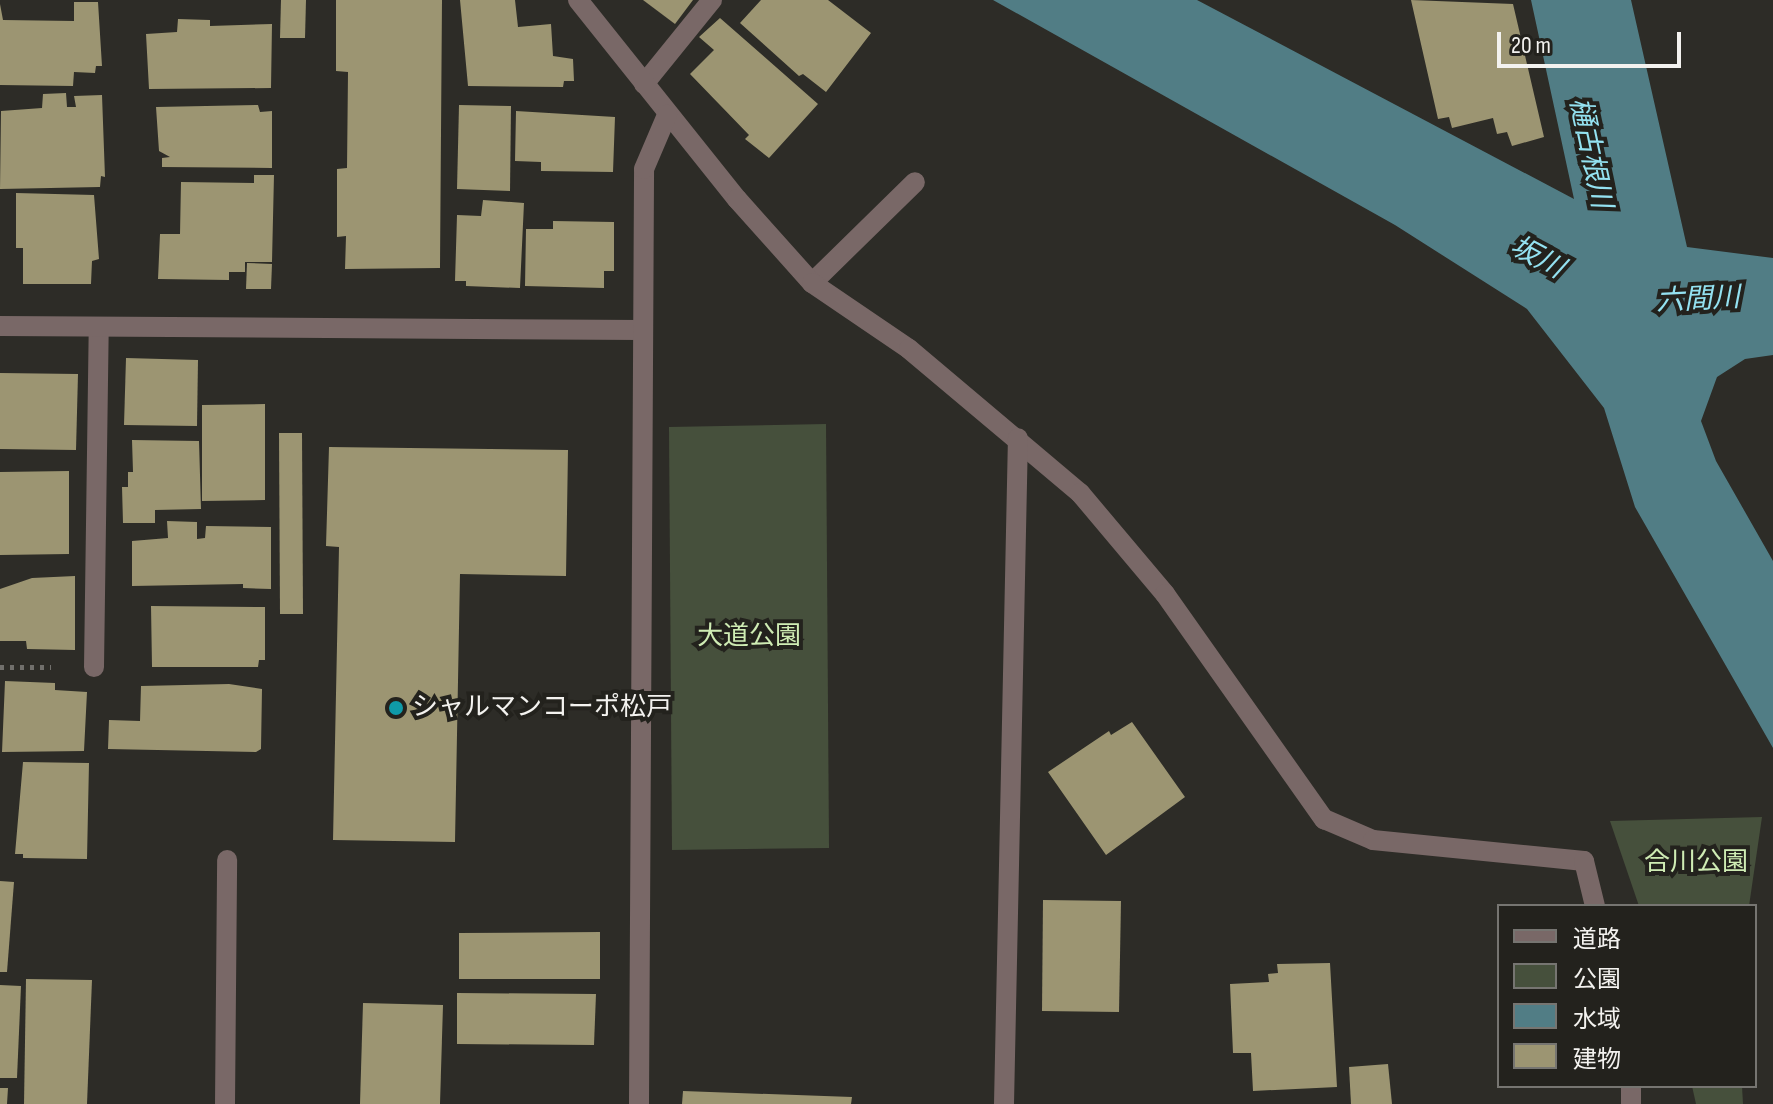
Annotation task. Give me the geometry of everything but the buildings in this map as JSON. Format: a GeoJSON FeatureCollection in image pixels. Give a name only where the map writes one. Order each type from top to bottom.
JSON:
{"type":"FeatureCollection","features":[{"type":"Feature","properties":{"kind":"street"},"geometry":{"type":"LineString","coordinates":[[578,0],[667,115],[812,283],[909,349],[1080,493],[1165,594],[1324,819],[1373,840],[1584,861],[1595,904]]}},
{"type":"Feature","properties":{"kind":"street"},"geometry":{"type":"LineString","coordinates":[[644,84],[712,0]]}},
{"type":"Feature","properties":{"kind":"street"},"geometry":{"type":"LineString","coordinates":[[639,1104],[644,169],[667,115]]}},
{"type":"Feature","properties":{"kind":"street"},"geometry":{"type":"LineString","coordinates":[[812,283],[915,182]]}},
{"type":"Feature","properties":{"kind":"street"},"geometry":{"type":"LineString","coordinates":[[0,326],[641,330]]}},
{"type":"Feature","properties":{"kind":"street"},"geometry":{"type":"LineString","coordinates":[[94,667],[99,327]]}},
{"type":"Feature","properties":{"kind":"street"},"geometry":{"type":"LineString","coordinates":[[1004,1104],[1018,438]]}},
{"type":"Feature","properties":{"kind":"street"},"geometry":{"type":"LineString","coordinates":[[225,1104],[227,860]]}},
{"type":"Feature","properties":{"kind":"path"},"geometry":{"type":"LineString","coordinates":[[0,667],[94,667]]}},
{"type":"Feature","properties":{"kind":"green space","name":"大道公園"},"geometry":{"type":"Polygon","coordinates":[[[826,424],[829,848],[672,850],[669,427],[826,424]]]}},
{"type":"Feature","properties":{"kind":"green space","name":"合川公園"},"geometry":{"type":"Polygon","coordinates":[[[1762,817],[1749,904],[1638,904],[1610,821],[1762,817]]]}},
{"type":"Feature","properties":{"kind":"green space"},"geometry":{"type":"Polygon","coordinates":[[[1692,1088],[1742,1088],[1743,1104],[1696,1104],[1692,1088]]]}},
{"type":"Feature","properties":{"kind":"water"},"geometry":{"type":"Polygon","coordinates":[[[993,0],[1197,0],[1574,199],[1531,0],[1631,0],[1687,247],[1773,258],[1773,355],[1745,359],[1717,377],[1701,421],[1716,461],[1773,561],[1773,748],[1635,507],[1604,408],[1527,309],[1395,225],[993,0]]]}},
{"type":"Feature","properties":{"kind":"place","name":"シャルマンコーポ松戸"},"geometry":{"type":"Point","coordinates":[396,708]}},
{"type":"Feature","properties":{"kind":"water label","name":"樋古根川"},"geometry":{"type":"Point","coordinates":[1590,153]}},
{"type":"Feature","properties":{"kind":"water label","name":"坂川"},"geometry":{"type":"Point","coordinates":[1537,258]}},
{"type":"Feature","properties":{"kind":"water label","name":"六間川"},"geometry":{"type":"Point","coordinates":[1698,300]}}]}
